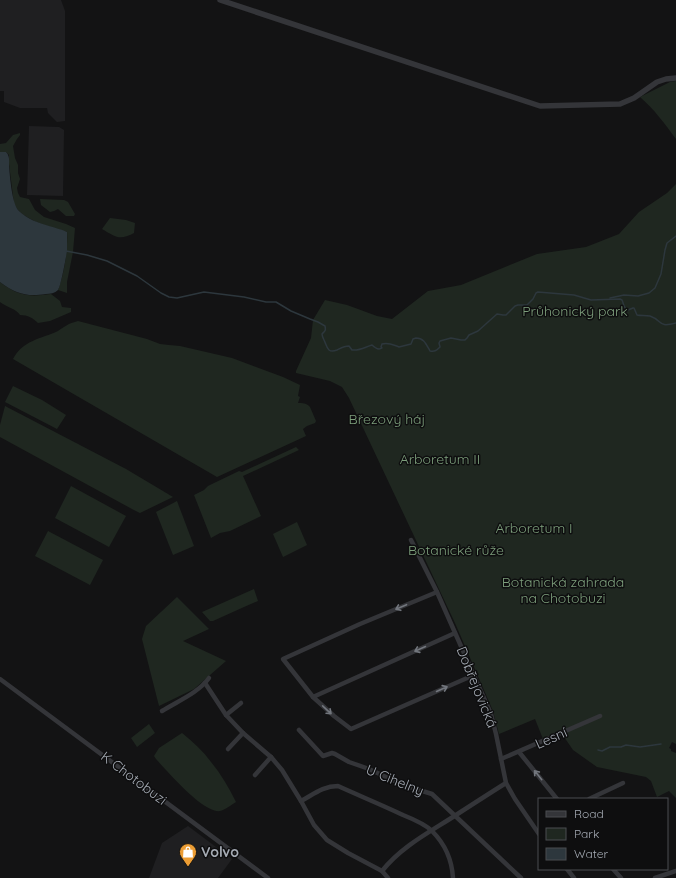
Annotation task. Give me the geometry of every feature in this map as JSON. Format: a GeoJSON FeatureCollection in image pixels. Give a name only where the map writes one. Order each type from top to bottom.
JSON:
{"type":"FeatureCollection","features":[{"type":"Feature","properties":{"kind":"street"},"geometry":{"type":"LineString","coordinates":[[220,0],[540,106],[620,104],[634,98],[656,82],[676,78]]}},
{"type":"Feature","properties":{"kind":"street","name":"Dobřejovická"},"geometry":{"type":"LineString","coordinates":[[411,540],[437,592],[491,714],[506,783],[538,833]]}},
{"type":"Feature","properties":{"kind":"street"},"geometry":{"type":"LineString","coordinates":[[437,592],[360,624],[283,659],[313,697],[351,729],[474,675]]}},
{"type":"Feature","properties":{"kind":"street"},"geometry":{"type":"LineString","coordinates":[[313,697],[455,633]]}},
{"type":"Feature","properties":{"kind":"street","name":"K Chotobuzi"},"geometry":{"type":"LineString","coordinates":[[0,678],[268,878]]}},
{"type":"Feature","properties":{"kind":"street"},"geometry":{"type":"LineString","coordinates":[[162,711],[190,695],[209,678]]}},
{"type":"Feature","properties":{"kind":"street"},"geometry":{"type":"LineString","coordinates":[[205,683],[226,715],[243,733],[272,757],[302,801],[314,825],[327,840],[348,854],[382,871],[388,878]]}},
{"type":"Feature","properties":{"kind":"street"},"geometry":{"type":"LineString","coordinates":[[226,715],[241,703]]}},
{"type":"Feature","properties":{"kind":"street","name":"Lesní"},"geometry":{"type":"LineString","coordinates":[[501,759],[600,716]]}},
{"type":"Feature","properties":{"kind":"street","name":"U Cihelny"},"geometry":{"type":"LineString","coordinates":[[299,730],[323,756],[332,753],[335,754],[349,762],[369,769],[403,785],[432,794],[521,878]]}},
{"type":"Feature","properties":{"kind":"street"},"geometry":{"type":"LineString","coordinates":[[228,749],[243,733]]}},
{"type":"Feature","properties":{"kind":"street"},"geometry":{"type":"LineString","coordinates":[[519,752],[556,798]]}},
{"type":"Feature","properties":{"kind":"street"},"geometry":{"type":"LineString","coordinates":[[255,775],[272,757]]}},
{"type":"Feature","properties":{"kind":"street"},"geometry":{"type":"LineString","coordinates":[[382,871],[404,849],[431,830],[456,816],[506,783]]}},
{"type":"Feature","properties":{"kind":"street"},"geometry":{"type":"LineString","coordinates":[[591,798],[623,783]]}},
{"type":"Feature","properties":{"kind":"street"},"geometry":{"type":"LineString","coordinates":[[302,801],[322,789],[330,786],[338,786],[416,821],[431,830],[443,845],[448,854],[453,878]]}},
{"type":"Feature","properties":{"kind":"street"},"geometry":{"type":"LineString","coordinates":[[568,870],[574,878]]}},
{"type":"Feature","properties":{"kind":"street"},"geometry":{"type":"LineString","coordinates":[[614,870],[621,878]]}},
{"type":"Feature","properties":{"kind":"street"},"geometry":{"type":"LineString","coordinates":[[655,878],[676,871]]}},
{"type":"Feature","properties":{"kind":"shaded area"},"geometry":{"type":"Polygon","coordinates":[[[0,0],[61,0],[65,11],[65,121],[57,122],[48,113],[47,108],[20,108],[4,102],[4,91],[0,91],[0,0]]]}},
{"type":"Feature","properties":{"kind":"shaded area"},"geometry":{"type":"Polygon","coordinates":[[[29,126],[59,127],[64,130],[63,196],[27,195],[29,126]]]}},
{"type":"Feature","properties":{"kind":"shaded area"},"geometry":{"type":"Polygon","coordinates":[[[188,826],[232,859],[218,878],[149,878],[162,843],[188,826]]]}},
{"type":"Feature","properties":{"kind":"green space"},"geometry":{"type":"Polygon","coordinates":[[[676,81],[676,139],[655,112],[640,97],[670,82],[676,81]]]}},
{"type":"Feature","properties":{"kind":"green space"},"geometry":{"type":"Polygon","coordinates":[[[20,133],[13,146],[20,179],[17,188],[20,197],[29,199],[35,210],[44,217],[75,228],[73,252],[67,282],[67,293],[58,290],[65,262],[67,232],[30,219],[18,210],[14,204],[9,155],[6,152],[0,152],[0,144],[6,143],[13,135],[20,133]]]}},
{"type":"Feature","properties":{"kind":"green space"},"geometry":{"type":"Polygon","coordinates":[[[676,184],[676,744],[672,742],[669,748],[671,751],[676,753],[676,798],[669,791],[657,797],[651,781],[646,777],[597,767],[573,750],[560,731],[543,739],[535,719],[499,734],[493,711],[455,623],[349,398],[342,387],[330,381],[296,373],[296,371],[311,338],[313,320],[325,300],[347,305],[377,316],[392,319],[428,291],[461,285],[537,254],[586,247],[619,234],[639,212],[667,193],[676,184]]]}},
{"type":"Feature","properties":{"kind":"green space"},"geometry":{"type":"Polygon","coordinates":[[[40,199],[64,200],[68,202],[75,214],[74,216],[66,216],[58,209],[50,212],[41,205],[40,199]]]}},
{"type":"Feature","properties":{"kind":"green space"},"geometry":{"type":"Polygon","coordinates":[[[110,218],[135,223],[134,233],[125,237],[118,237],[102,229],[110,218]]]}},
{"type":"Feature","properties":{"kind":"green space"},"geometry":{"type":"Polygon","coordinates":[[[0,282],[18,293],[30,295],[51,294],[60,301],[62,307],[71,308],[71,312],[50,321],[38,323],[30,317],[20,315],[0,302],[0,282]]]}},
{"type":"Feature","properties":{"kind":"green space"},"geometry":{"type":"Polygon","coordinates":[[[78,321],[147,339],[160,344],[180,346],[232,358],[283,377],[300,385],[298,396],[300,397],[298,403],[310,407],[316,421],[303,429],[306,436],[217,477],[13,359],[27,344],[78,321]]]}},
{"type":"Feature","properties":{"kind":"green space"},"geometry":{"type":"Polygon","coordinates":[[[13,386],[42,400],[66,415],[57,429],[5,402],[13,386]]]}},
{"type":"Feature","properties":{"kind":"green space"},"geometry":{"type":"Polygon","coordinates":[[[5,406],[126,469],[173,497],[140,513],[132,509],[0,437],[0,425],[5,406]]]}},
{"type":"Feature","properties":{"kind":"green space"},"geometry":{"type":"Polygon","coordinates":[[[296,447],[299,450],[243,476],[261,516],[230,531],[220,533],[211,538],[194,495],[204,490],[208,486],[239,471],[242,472],[296,447]]]}},
{"type":"Feature","properties":{"kind":"green space"},"geometry":{"type":"Polygon","coordinates":[[[71,486],[126,516],[109,547],[55,518],[71,486]]]}},
{"type":"Feature","properties":{"kind":"green space"},"geometry":{"type":"Polygon","coordinates":[[[177,501],[194,546],[173,555],[156,512],[177,501]]]}},
{"type":"Feature","properties":{"kind":"green space"},"geometry":{"type":"Polygon","coordinates":[[[297,522],[307,545],[283,557],[273,534],[297,522]]]}},
{"type":"Feature","properties":{"kind":"green space"},"geometry":{"type":"Polygon","coordinates":[[[48,531],[103,560],[90,585],[35,556],[48,531]]]}},
{"type":"Feature","properties":{"kind":"green space"},"geometry":{"type":"Polygon","coordinates":[[[254,589],[258,601],[213,621],[210,621],[202,612],[254,589]]]}},
{"type":"Feature","properties":{"kind":"green space"},"geometry":{"type":"Polygon","coordinates":[[[177,597],[209,629],[183,641],[226,661],[194,689],[159,706],[142,639],[146,626],[177,597]]]}},
{"type":"Feature","properties":{"kind":"green space"},"geometry":{"type":"Polygon","coordinates":[[[149,724],[155,733],[137,747],[131,738],[149,724]]]}},
{"type":"Feature","properties":{"kind":"green space"},"geometry":{"type":"Polygon","coordinates":[[[182,733],[201,750],[225,781],[236,802],[226,809],[220,811],[213,810],[205,806],[186,791],[154,756],[159,748],[182,733]]]}},
{"type":"Feature","properties":{"kind":"water"},"geometry":{"type":"Polygon","coordinates":[[[0,152],[6,152],[9,157],[13,197],[19,211],[41,224],[67,232],[67,251],[63,271],[58,290],[54,293],[33,295],[22,294],[0,282],[0,152]]]}},
{"type":"Feature","properties":{"kind":"waterway"},"geometry":{"type":"LineString","coordinates":[[610,298],[624,295],[638,296],[649,293],[655,288],[661,274],[667,243],[676,236]]}},
{"type":"Feature","properties":{"kind":"waterway"},"geometry":{"type":"LineString","coordinates":[[66,251],[107,261],[137,276],[169,297],[177,298],[204,292],[244,297],[266,302],[276,302],[291,311],[325,326],[325,331],[322,336],[328,349],[331,351],[349,346],[352,350],[355,350],[372,345],[380,349],[384,343],[399,347],[411,344],[413,339],[416,338],[423,340],[430,351],[435,351],[440,347],[440,341],[451,338],[465,340],[469,335],[478,331],[497,314],[506,315],[515,306],[527,305],[538,292],[574,295],[591,300],[620,299],[622,300],[625,308],[628,310],[634,308],[637,315],[650,316],[666,325],[676,323]]}},
{"type":"Feature","properties":{"kind":"waterway"},"geometry":{"type":"LineString","coordinates":[[598,750],[602,751],[610,747],[621,747],[626,745],[640,747],[661,744]]}},
{"type":"Feature","properties":{"kind":"place","name":"Volvo"},"geometry":{"type":"Point","coordinates":[188,867]}},
{"type":"Feature","properties":{"kind":"park label","name":"Průhonický park"},"geometry":{"type":"Point","coordinates":[575,311]}},
{"type":"Feature","properties":{"kind":"park label","name":"Březový háj"},"geometry":{"type":"Point","coordinates":[387,419]}},
{"type":"Feature","properties":{"kind":"park label","name":"Arboretum II"},"geometry":{"type":"Point","coordinates":[440,459]}},
{"type":"Feature","properties":{"kind":"park label","name":"Arboretum I"},"geometry":{"type":"Point","coordinates":[534,528]}},
{"type":"Feature","properties":{"kind":"park label","name":"Botanické růže"},"geometry":{"type":"Point","coordinates":[456,550]}},
{"type":"Feature","properties":{"kind":"park label","name":"Botanická zahrada na Chotobuzi"},"geometry":{"type":"Point","coordinates":[563,590]}}]}
